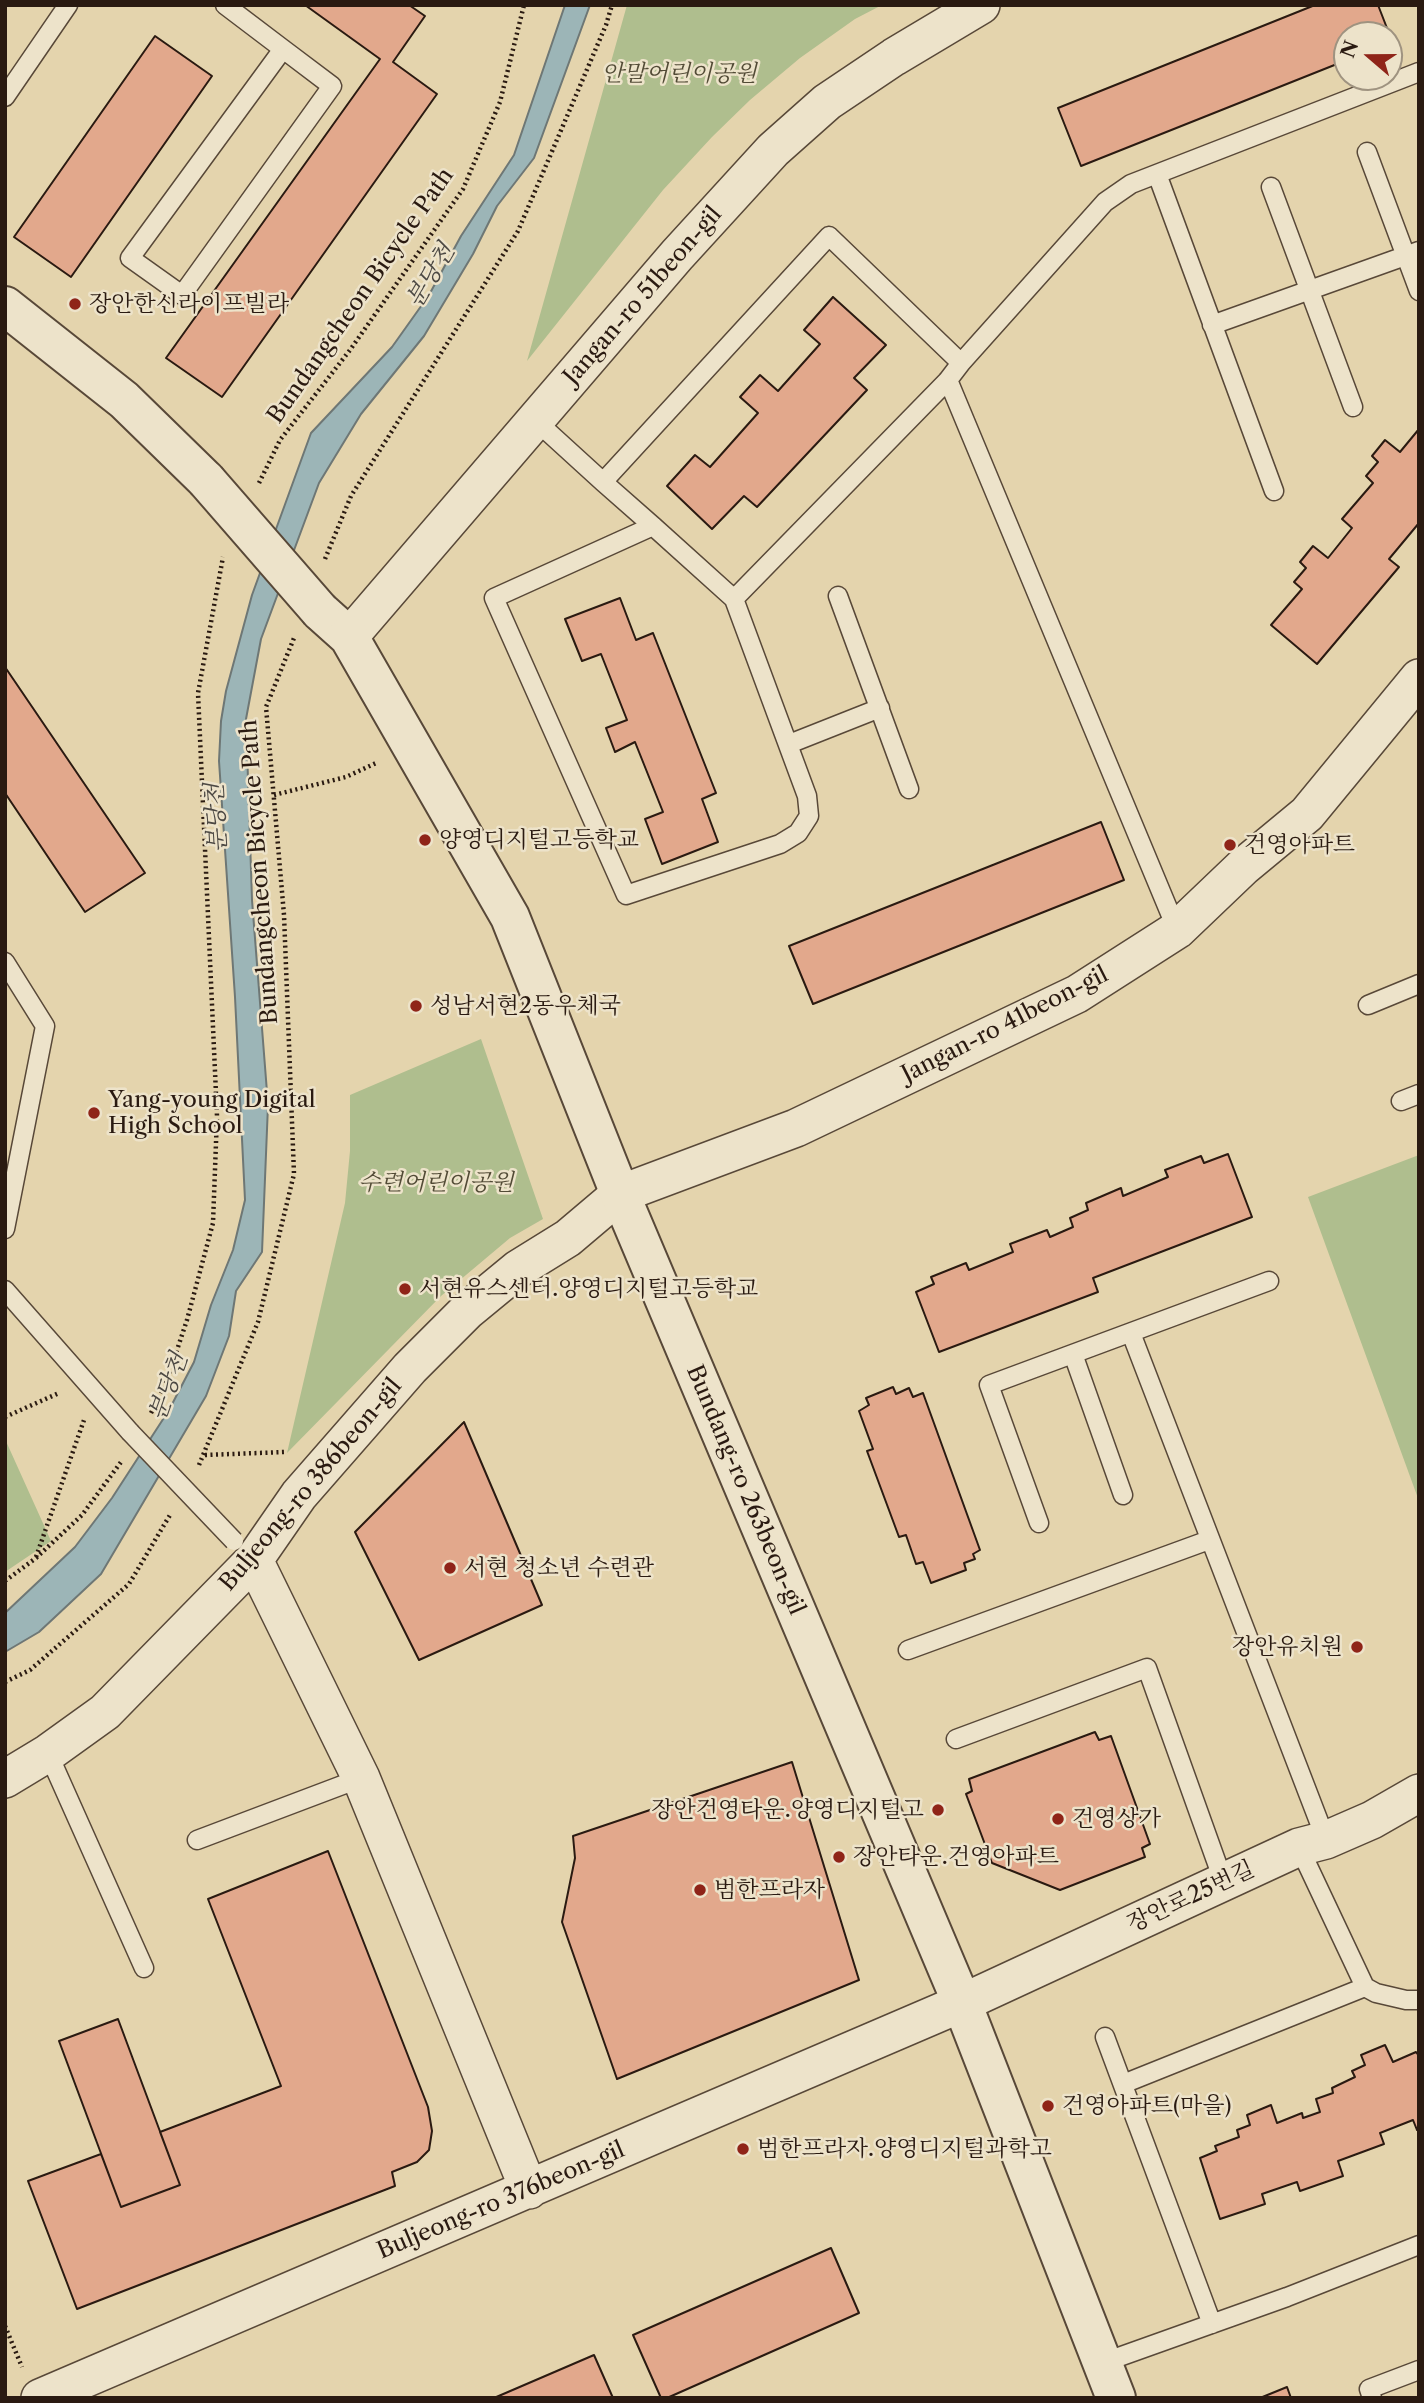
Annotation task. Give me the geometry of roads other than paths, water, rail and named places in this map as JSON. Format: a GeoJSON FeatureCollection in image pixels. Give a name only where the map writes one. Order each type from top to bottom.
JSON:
{"type":"FeatureCollection","features":[{"type":"Feature","properties":{"kind":"street","name":"Jangan-ro 51beon-gil"},"geometry":{"type":"LineString","coordinates":[[349,637],[677,255],[781,142],[827,102],[894,57],[981,5]]}},
{"type":"Feature","properties":{"kind":"street","name":"Bundang-ro 263beon-gil"},"geometry":{"type":"LineString","coordinates":[[5,306],[124,400],[206,480],[308,621],[349,637],[510,917],[620,1194],[962,2003],[1116,2398]]}},
{"type":"Feature","properties":{"kind":"street","name":"Jangan-ro 41beon-gil"},"geometry":{"type":"LineString","coordinates":[[620,1194],[796,1128],[1077,993],[1177,930],[1243,867],[1307,814],[1419,678]]}},
{"type":"Feature","properties":{"kind":"street","name":"Buljeong-ro 386beon-gil"},"geometry":{"type":"LineString","coordinates":[[5,1779],[48,1753],[105,1712],[244,1550],[299,1495],[410,1368],[467,1311],[518,1269],[568,1238],[620,1194]]}},
{"type":"Feature","properties":{"kind":"street"},"geometry":{"type":"LineString","coordinates":[[244,1550],[361,1778],[529,2190]]}},
{"type":"Feature","properties":{"kind":"street","name":"장안로25번길"},"geometry":{"type":"LineString","coordinates":[[962,2003],[1224,1882],[1372,1820],[1419,1793]]}},
{"type":"Feature","properties":{"kind":"street","name":"Buljeong-ro 376beon-gil"},"geometry":{"type":"LineString","coordinates":[[32,2386],[529,2190],[962,2003]]}},
{"type":"Feature","properties":{"kind":"lane"},"geometry":{"type":"LineString","coordinates":[[5,97],[68,5]]}},
{"type":"Feature","properties":{"kind":"lane"},"geometry":{"type":"LineString","coordinates":[[225,5],[332,86],[182,295],[130,258],[283,49]]}},
{"type":"Feature","properties":{"kind":"lane"},"geometry":{"type":"LineString","coordinates":[[734,599],[948,380],[1105,202],[1132,184],[1419,72]]}},
{"type":"Feature","properties":{"kind":"lane"},"geometry":{"type":"LineString","coordinates":[[1367,152],[1412,253],[1419,290]]}},
{"type":"Feature","properties":{"kind":"lane"},"geometry":{"type":"LineString","coordinates":[[1157,174],[1274,491]]}},
{"type":"Feature","properties":{"kind":"lane"},"geometry":{"type":"LineString","coordinates":[[1271,187],[1353,407]]}},
{"type":"Feature","properties":{"kind":"lane"},"geometry":{"type":"LineString","coordinates":[[603,482],[829,236],[961,363]]}},
{"type":"Feature","properties":{"kind":"lane"},"geometry":{"type":"LineString","coordinates":[[1212,325],[1412,253]]}},
{"type":"Feature","properties":{"kind":"lane"},"geometry":{"type":"LineString","coordinates":[[948,380],[1177,930]]}},
{"type":"Feature","properties":{"kind":"lane"},"geometry":{"type":"LineString","coordinates":[[535,420],[603,482],[653,526],[734,599],[807,796],[809,816],[798,833],[780,844],[626,895],[494,598],[653,526]]}},
{"type":"Feature","properties":{"kind":"lane"},"geometry":{"type":"LineString","coordinates":[[838,596],[909,789]]}},
{"type":"Feature","properties":{"kind":"lane"},"geometry":{"type":"LineString","coordinates":[[789,744],[880,708]]}},
{"type":"Feature","properties":{"kind":"lane"},"geometry":{"type":"LineString","coordinates":[[5,962],[45,1026],[5,1228]]}},
{"type":"Feature","properties":{"kind":"lane"},"geometry":{"type":"LineString","coordinates":[[1368,1004],[1419,984]]}},
{"type":"Feature","properties":{"kind":"lane"},"geometry":{"type":"LineString","coordinates":[[1401,1101],[1419,1094]]}},
{"type":"Feature","properties":{"kind":"lane"},"geometry":{"type":"LineString","coordinates":[[1039,1523],[989,1385],[1269,1281]]}},
{"type":"Feature","properties":{"kind":"lane"},"geometry":{"type":"LineString","coordinates":[[5,1290],[90,1386],[138,1427],[244,1550]]}},
{"type":"Feature","properties":{"kind":"lane"},"geometry":{"type":"LineString","coordinates":[[1131,1333],[1209,1540],[1312,1843],[1366,1987],[1376,1993],[1419,2000]]}},
{"type":"Feature","properties":{"kind":"lane"},"geometry":{"type":"LineString","coordinates":[[1073,1354],[1123,1495]]}},
{"type":"Feature","properties":{"kind":"lane"},"geometry":{"type":"LineString","coordinates":[[908,1650],[1209,1540]]}},
{"type":"Feature","properties":{"kind":"lane"},"geometry":{"type":"LineString","coordinates":[[956,1739],[1147,1668],[1224,1882]]}},
{"type":"Feature","properties":{"kind":"lane"},"geometry":{"type":"LineString","coordinates":[[48,1753],[144,1968]]}},
{"type":"Feature","properties":{"kind":"lane"},"geometry":{"type":"LineString","coordinates":[[197,1840],[361,1778]]}},
{"type":"Feature","properties":{"kind":"lane"},"geometry":{"type":"LineString","coordinates":[[1123,2084],[1366,1987]]}},
{"type":"Feature","properties":{"kind":"lane"},"geometry":{"type":"LineString","coordinates":[[1105,2037],[1212,2324]]}},
{"type":"Feature","properties":{"kind":"lane"},"geometry":{"type":"LineString","coordinates":[[1102,2363],[1419,2245]]}},
{"type":"Feature","properties":{"kind":"lane"},"geometry":{"type":"LineString","coordinates":[[1372,2398],[1369,2389],[1419,2370]]}},
{"type":"Feature","properties":{"kind":"water"},"geometry":{"type":"Polygon","coordinates":[[[565,5],[590,5],[534,158],[497,206],[473,254],[424,336],[361,414],[319,483],[261,639],[246,719],[252,900],[268,1105],[262,1252],[236,1291],[229,1336],[206,1396],[101,1574],[39,1632],[5,1652],[5,1613],[75,1547],[112,1498],[169,1410],[194,1362],[211,1305],[233,1250],[245,1200],[219,761],[226,691],[252,595],[311,433],[392,347],[429,295],[461,236],[514,155],[565,5]]]}},
{"type":"Feature","properties":{"kind":"place","name":"장안한신라이프빌라"},"geometry":{"type":"Point","coordinates":[75,304]}},
{"type":"Feature","properties":{"kind":"place","name":"양영디지털고등학교"},"geometry":{"type":"Point","coordinates":[425,840]}},
{"type":"Feature","properties":{"kind":"place","name":"건영아파트"},"geometry":{"type":"Point","coordinates":[1230,845]}},
{"type":"Feature","properties":{"kind":"place","name":"성남서현2동우체국"},"geometry":{"type":"Point","coordinates":[416,1006]}},
{"type":"Feature","properties":{"kind":"place","name":"Yang-young Digital High School"},"geometry":{"type":"Point","coordinates":[94,1113]}},
{"type":"Feature","properties":{"kind":"place","name":"서현유스센터.양영디지털고등학교"},"geometry":{"type":"Point","coordinates":[405,1289]}},
{"type":"Feature","properties":{"kind":"place","name":"서현 청소년 수련관"},"geometry":{"type":"Point","coordinates":[450,1568]}},
{"type":"Feature","properties":{"kind":"place","name":"장안유치원"},"geometry":{"type":"Point","coordinates":[1357,1647]}},
{"type":"Feature","properties":{"kind":"place","name":"장안건영타운.양영디지털고"},"geometry":{"type":"Point","coordinates":[938,1810]}},
{"type":"Feature","properties":{"kind":"place","name":"건영상가"},"geometry":{"type":"Point","coordinates":[1058,1819]}},
{"type":"Feature","properties":{"kind":"place","name":"장안타운.건영아파트"},"geometry":{"type":"Point","coordinates":[839,1857]}},
{"type":"Feature","properties":{"kind":"place","name":"범한프라자"},"geometry":{"type":"Point","coordinates":[700,1890]}},
{"type":"Feature","properties":{"kind":"place","name":"건영아파트(마을)"},"geometry":{"type":"Point","coordinates":[1048,2106]}},
{"type":"Feature","properties":{"kind":"place","name":"범한프라자.양영디지털과학고"},"geometry":{"type":"Point","coordinates":[743,2149]}},
{"type":"Feature","properties":{"kind":"park label","name":"안말어린이공원"},"geometry":{"type":"Point","coordinates":[679,74]}},
{"type":"Feature","properties":{"kind":"park label","name":"수련어린이공원"},"geometry":{"type":"Point","coordinates":[436,1183]}},
{"type":"Feature","properties":{"kind":"water label","name":"분당천"},"geometry":{"type":"Point","coordinates":[431,276]}},
{"type":"Feature","properties":{"kind":"water label","name":"분당천"},"geometry":{"type":"Point","coordinates":[217,818]}},
{"type":"Feature","properties":{"kind":"water label","name":"분당천"},"geometry":{"type":"Point","coordinates":[169,1387]}}]}
